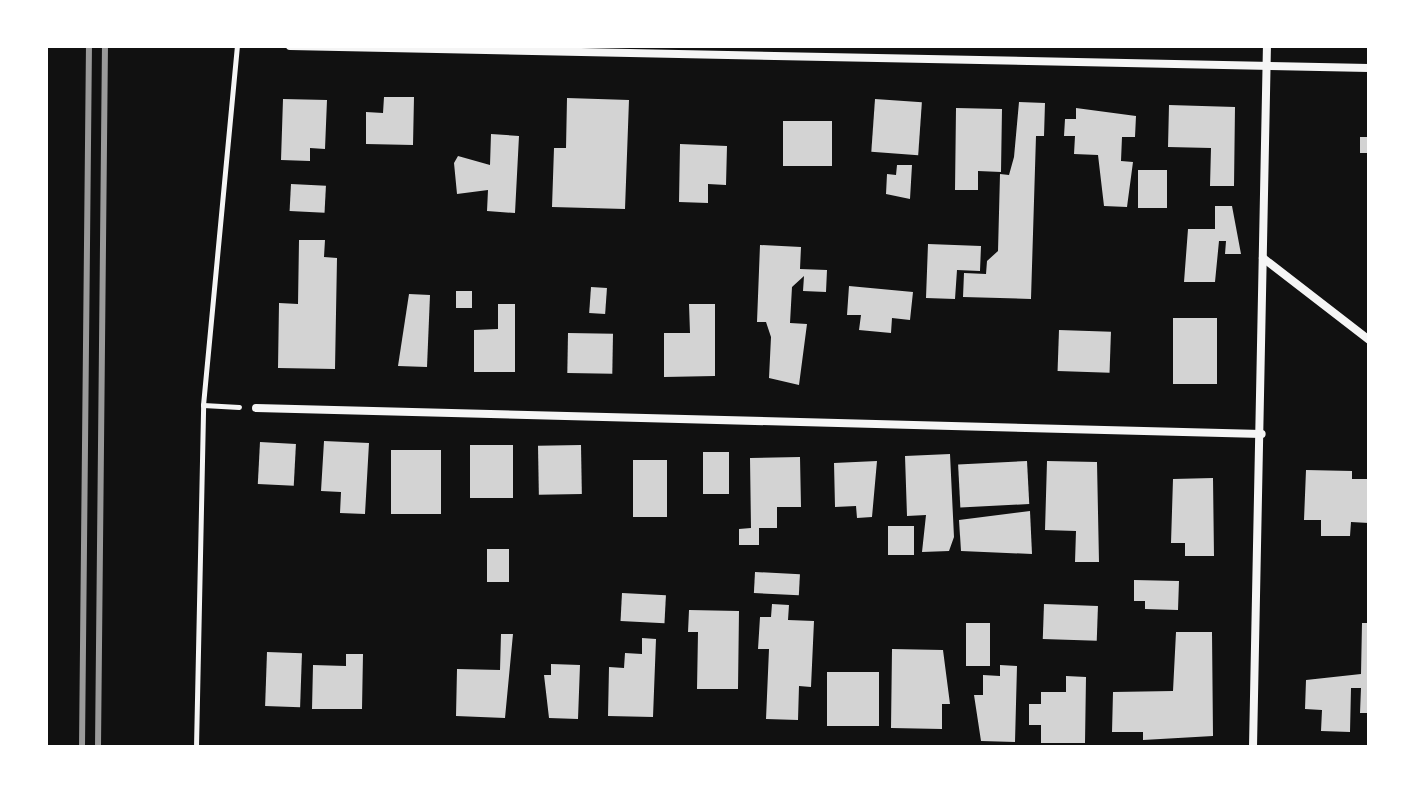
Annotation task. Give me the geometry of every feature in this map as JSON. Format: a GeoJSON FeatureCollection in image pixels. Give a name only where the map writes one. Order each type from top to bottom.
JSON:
{"type":"FeatureCollection","features":[{"type":"Feature","properties":{"kind":"street"},"geometry":{"type":"LineString","coordinates":[[290,46],[587,57],[1267,64],[1369,68]]}},
{"type":"Feature","properties":{"kind":"street"},"geometry":{"type":"LineString","coordinates":[[587,46],[587,57]]}},
{"type":"Feature","properties":{"kind":"street"},"geometry":{"type":"LineString","coordinates":[[1253,747],[1262,434],[1267,46]]}},
{"type":"Feature","properties":{"kind":"street"},"geometry":{"type":"LineString","coordinates":[[1263,258],[1369,340]]}},
{"type":"Feature","properties":{"kind":"street"},"geometry":{"type":"LineString","coordinates":[[256,408],[1262,434]]}},
{"type":"Feature","properties":{"kind":"path"},"geometry":{"type":"LineString","coordinates":[[196,747],[203,405],[237,46]]}},
{"type":"Feature","properties":{"kind":"path"},"geometry":{"type":"LineString","coordinates":[[203,405],[256,408]]}},
{"type":"Feature","properties":{"kind":"building"},"geometry":{"type":"Polygon","coordinates":[[[384,97],[414,97],[413,145],[366,144],[366,112],[383,113],[384,97]]]}},
{"type":"Feature","properties":{"kind":"building"},"geometry":{"type":"Polygon","coordinates":[[[567,98],[629,100],[625,209],[552,207],[554,148],[566,148],[567,98]]]}},
{"type":"Feature","properties":{"kind":"building"},"geometry":{"type":"Polygon","coordinates":[[[283,99],[327,100],[325,149],[310,148],[310,161],[281,160],[283,99]]]}},
{"type":"Feature","properties":{"kind":"building"},"geometry":{"type":"Polygon","coordinates":[[[875,99],[922,102],[918,155],[871,152],[875,99]]]}},
{"type":"Feature","properties":{"kind":"building"},"geometry":{"type":"Polygon","coordinates":[[[1019,102],[1045,103],[1044,136],[1036,136],[1031,299],[963,297],[964,273],[986,274],[987,261],[998,251],[1000,174],[1009,175],[1014,157],[1019,102]]]}},
{"type":"Feature","properties":{"kind":"building"},"geometry":{"type":"Polygon","coordinates":[[[1169,105],[1235,107],[1234,186],[1210,186],[1211,148],[1168,147],[1169,105]]]}},
{"type":"Feature","properties":{"kind":"building"},"geometry":{"type":"Polygon","coordinates":[[[956,108],[1002,109],[1001,172],[978,171],[978,190],[955,190],[956,108]]]}},
{"type":"Feature","properties":{"kind":"building"},"geometry":{"type":"Polygon","coordinates":[[[1076,108],[1136,116],[1135,137],[1122,137],[1121,161],[1133,162],[1127,207],[1104,206],[1098,155],[1074,154],[1075,136],[1064,136],[1065,119],[1076,119],[1076,108]]]}},
{"type":"Feature","properties":{"kind":"building"},"geometry":{"type":"Polygon","coordinates":[[[783,121],[832,121],[832,166],[783,166],[783,121]]]}},
{"type":"Feature","properties":{"kind":"building"},"geometry":{"type":"Polygon","coordinates":[[[491,134],[519,136],[515,213],[487,211],[488,190],[457,194],[454,163],[458,156],[490,165],[491,134]]]}},
{"type":"Feature","properties":{"kind":"building"},"geometry":{"type":"Polygon","coordinates":[[[1360,137],[1369,137],[1369,153],[1360,153],[1360,137]]]}},
{"type":"Feature","properties":{"kind":"building"},"geometry":{"type":"Polygon","coordinates":[[[680,144],[727,146],[726,185],[708,184],[708,203],[679,202],[680,144]]]}},
{"type":"Feature","properties":{"kind":"building"},"geometry":{"type":"Polygon","coordinates":[[[897,165],[912,165],[910,199],[886,194],[887,174],[896,175],[897,165]]]}},
{"type":"Feature","properties":{"kind":"building"},"geometry":{"type":"Polygon","coordinates":[[[1138,170],[1167,170],[1167,208],[1138,208],[1138,170]]]}},
{"type":"Feature","properties":{"kind":"building"},"geometry":{"type":"Polygon","coordinates":[[[291,184],[326,186],[325,213],[290,211],[291,184]]]}},
{"type":"Feature","properties":{"kind":"building"},"geometry":{"type":"Polygon","coordinates":[[[1215,206],[1232,206],[1241,254],[1225,254],[1226,241],[1219,241],[1215,282],[1184,282],[1188,229],[1215,229],[1215,206]]]}},
{"type":"Feature","properties":{"kind":"building"},"geometry":{"type":"Polygon","coordinates":[[[299,240],[325,240],[324,257],[337,258],[335,369],[278,368],[279,303],[298,304],[299,240]]]}},
{"type":"Feature","properties":{"kind":"building"},"geometry":{"type":"Polygon","coordinates":[[[928,244],[981,246],[980,271],[957,270],[955,299],[926,298],[928,244]]]}},
{"type":"Feature","properties":{"kind":"building"},"geometry":{"type":"Polygon","coordinates":[[[760,245],[801,247],[800,269],[827,270],[826,292],[803,291],[804,276],[792,287],[790,323],[807,324],[799,385],[769,378],[771,337],[766,322],[757,322],[760,245]]]}},
{"type":"Feature","properties":{"kind":"building"},"geometry":{"type":"Polygon","coordinates":[[[849,286],[913,292],[910,320],[892,318],[891,333],[859,330],[861,315],[847,315],[849,286]]]}},
{"type":"Feature","properties":{"kind":"building"},"geometry":{"type":"Polygon","coordinates":[[[591,287],[607,288],[605,314],[589,313],[591,287]]]}},
{"type":"Feature","properties":{"kind":"building"},"geometry":{"type":"Polygon","coordinates":[[[456,291],[472,291],[472,308],[456,308],[456,291]]]}},
{"type":"Feature","properties":{"kind":"building"},"geometry":{"type":"Polygon","coordinates":[[[409,294],[430,295],[427,367],[398,366],[409,294]]]}},
{"type":"Feature","properties":{"kind":"building"},"geometry":{"type":"Polygon","coordinates":[[[498,304],[515,304],[515,372],[474,372],[474,330],[498,329],[498,304]]]}},
{"type":"Feature","properties":{"kind":"building"},"geometry":{"type":"Polygon","coordinates":[[[689,304],[715,304],[715,376],[664,377],[664,333],[690,333],[689,304]]]}},
{"type":"Feature","properties":{"kind":"building"},"geometry":{"type":"Polygon","coordinates":[[[1173,318],[1217,318],[1217,384],[1173,384],[1173,318]]]}},
{"type":"Feature","properties":{"kind":"building"},"geometry":{"type":"Polygon","coordinates":[[[1059,330],[1111,332],[1110,373],[1058,371],[1059,330]]]}},
{"type":"Feature","properties":{"kind":"building"},"geometry":{"type":"Polygon","coordinates":[[[568,333],[613,334],[612,374],[567,373],[568,333]]]}},
{"type":"Feature","properties":{"kind":"building"},"geometry":{"type":"Polygon","coordinates":[[[324,441],[369,443],[365,514],[340,513],[341,492],[321,491],[324,441]]]}},
{"type":"Feature","properties":{"kind":"building"},"geometry":{"type":"Polygon","coordinates":[[[260,442],[296,444],[294,486],[258,484],[260,442]]]}},
{"type":"Feature","properties":{"kind":"building"},"geometry":{"type":"Polygon","coordinates":[[[470,445],[513,445],[513,498],[470,498],[470,445]]]}},
{"type":"Feature","properties":{"kind":"building"},"geometry":{"type":"Polygon","coordinates":[[[581,445],[582,494],[539,495],[538,446],[581,445]]]}},
{"type":"Feature","properties":{"kind":"building"},"geometry":{"type":"Polygon","coordinates":[[[391,450],[441,450],[441,514],[391,514],[391,450]]]}},
{"type":"Feature","properties":{"kind":"building"},"geometry":{"type":"Polygon","coordinates":[[[703,452],[729,452],[729,494],[703,494],[703,452]]]}},
{"type":"Feature","properties":{"kind":"building"},"geometry":{"type":"Polygon","coordinates":[[[950,454],[954,537],[949,551],[922,552],[926,515],[907,516],[905,456],[950,454]]]}},
{"type":"Feature","properties":{"kind":"building"},"geometry":{"type":"Polygon","coordinates":[[[800,457],[801,507],[777,507],[777,528],[759,528],[759,545],[739,545],[739,529],[751,528],[750,458],[800,457]]]}},
{"type":"Feature","properties":{"kind":"building"},"geometry":{"type":"Polygon","coordinates":[[[633,460],[667,460],[667,517],[633,517],[633,460]]]}},
{"type":"Feature","properties":{"kind":"building"},"geometry":{"type":"Polygon","coordinates":[[[877,461],[872,517],[857,518],[856,506],[835,507],[834,463],[877,461]]]}},
{"type":"Feature","properties":{"kind":"building"},"geometry":{"type":"Polygon","coordinates":[[[1027,461],[1029,504],[960,508],[958,465],[1027,461]]]}},
{"type":"Feature","properties":{"kind":"building"},"geometry":{"type":"Polygon","coordinates":[[[1047,461],[1097,462],[1099,562],[1075,562],[1076,531],[1045,530],[1047,461]]]}},
{"type":"Feature","properties":{"kind":"building"},"geometry":{"type":"Polygon","coordinates":[[[1306,470],[1352,471],[1352,479],[1369,479],[1369,523],[1351,522],[1350,536],[1321,536],[1321,520],[1304,520],[1306,470]]]}},
{"type":"Feature","properties":{"kind":"building"},"geometry":{"type":"Polygon","coordinates":[[[1213,478],[1214,556],[1185,556],[1185,543],[1171,543],[1173,479],[1213,478]]]}},
{"type":"Feature","properties":{"kind":"building"},"geometry":{"type":"Polygon","coordinates":[[[1030,511],[1032,554],[961,551],[959,520],[1030,511]]]}},
{"type":"Feature","properties":{"kind":"building"},"geometry":{"type":"Polygon","coordinates":[[[888,526],[914,526],[914,555],[888,555],[888,526]]]}},
{"type":"Feature","properties":{"kind":"building"},"geometry":{"type":"Polygon","coordinates":[[[487,549],[509,549],[509,582],[487,582],[487,549]]]}},
{"type":"Feature","properties":{"kind":"building"},"geometry":{"type":"Polygon","coordinates":[[[755,572],[800,574],[799,595],[754,593],[755,572]]]}},
{"type":"Feature","properties":{"kind":"building"},"geometry":{"type":"Polygon","coordinates":[[[1134,580],[1179,581],[1178,610],[1145,609],[1145,601],[1134,601],[1134,580]]]}},
{"type":"Feature","properties":{"kind":"building"},"geometry":{"type":"Polygon","coordinates":[[[622,593],[666,595],[664,623],[621,621],[622,593]]]}},
{"type":"Feature","properties":{"kind":"building"},"geometry":{"type":"Polygon","coordinates":[[[772,604],[789,605],[788,620],[814,621],[811,687],[799,686],[798,720],[766,719],[769,649],[758,649],[760,617],[771,617],[772,604]]]}},
{"type":"Feature","properties":{"kind":"building"},"geometry":{"type":"Polygon","coordinates":[[[1044,604],[1098,606],[1097,641],[1043,639],[1044,604]]]}},
{"type":"Feature","properties":{"kind":"building"},"geometry":{"type":"Polygon","coordinates":[[[689,610],[739,611],[738,689],[697,689],[698,632],[688,632],[689,610]]]}},
{"type":"Feature","properties":{"kind":"building"},"geometry":{"type":"Polygon","coordinates":[[[966,623],[990,623],[990,666],[966,666],[966,623]]]}},
{"type":"Feature","properties":{"kind":"building"},"geometry":{"type":"Polygon","coordinates":[[[1362,623],[1369,623],[1369,713],[1360,713],[1361,688],[1351,688],[1350,732],[1321,731],[1322,710],[1305,709],[1306,680],[1361,674],[1362,623]]]}},
{"type":"Feature","properties":{"kind":"building"},"geometry":{"type":"Polygon","coordinates":[[[1176,632],[1212,632],[1213,736],[1143,740],[1143,732],[1112,732],[1113,692],[1173,691],[1176,632]]]}},
{"type":"Feature","properties":{"kind":"building"},"geometry":{"type":"Polygon","coordinates":[[[501,634],[513,634],[505,718],[456,716],[457,669],[500,670],[501,634]]]}},
{"type":"Feature","properties":{"kind":"building"},"geometry":{"type":"Polygon","coordinates":[[[642,638],[656,639],[653,717],[608,716],[609,667],[624,668],[625,653],[642,654],[642,638]]]}},
{"type":"Feature","properties":{"kind":"building"},"geometry":{"type":"Polygon","coordinates":[[[892,649],[943,650],[950,704],[942,704],[942,729],[891,728],[892,649]]]}},
{"type":"Feature","properties":{"kind":"building"},"geometry":{"type":"Polygon","coordinates":[[[267,652],[302,653],[300,707],[265,706],[267,652]]]}},
{"type":"Feature","properties":{"kind":"building"},"geometry":{"type":"Polygon","coordinates":[[[346,654],[363,654],[362,709],[312,709],[313,665],[346,666],[346,654]]]}},
{"type":"Feature","properties":{"kind":"building"},"geometry":{"type":"Polygon","coordinates":[[[551,664],[580,665],[578,719],[549,718],[544,675],[551,675],[551,664]]]}},
{"type":"Feature","properties":{"kind":"building"},"geometry":{"type":"Polygon","coordinates":[[[1000,665],[1017,666],[1015,742],[981,741],[974,695],[983,695],[983,675],[1000,676],[1000,665]]]}},
{"type":"Feature","properties":{"kind":"building"},"geometry":{"type":"Polygon","coordinates":[[[827,672],[879,672],[879,726],[827,726],[827,672]]]}},
{"type":"Feature","properties":{"kind":"building"},"geometry":{"type":"Polygon","coordinates":[[[1066,676],[1086,677],[1085,743],[1041,743],[1041,725],[1029,725],[1029,704],[1041,704],[1041,692],[1066,692],[1066,676]]]}},
{"type":"Feature","properties":{"kind":"railway"},"geometry":{"type":"LineString","coordinates":[[82,747],[89,46]]}},
{"type":"Feature","properties":{"kind":"railway"},"geometry":{"type":"LineString","coordinates":[[98,747],[105,46]]}}]}
